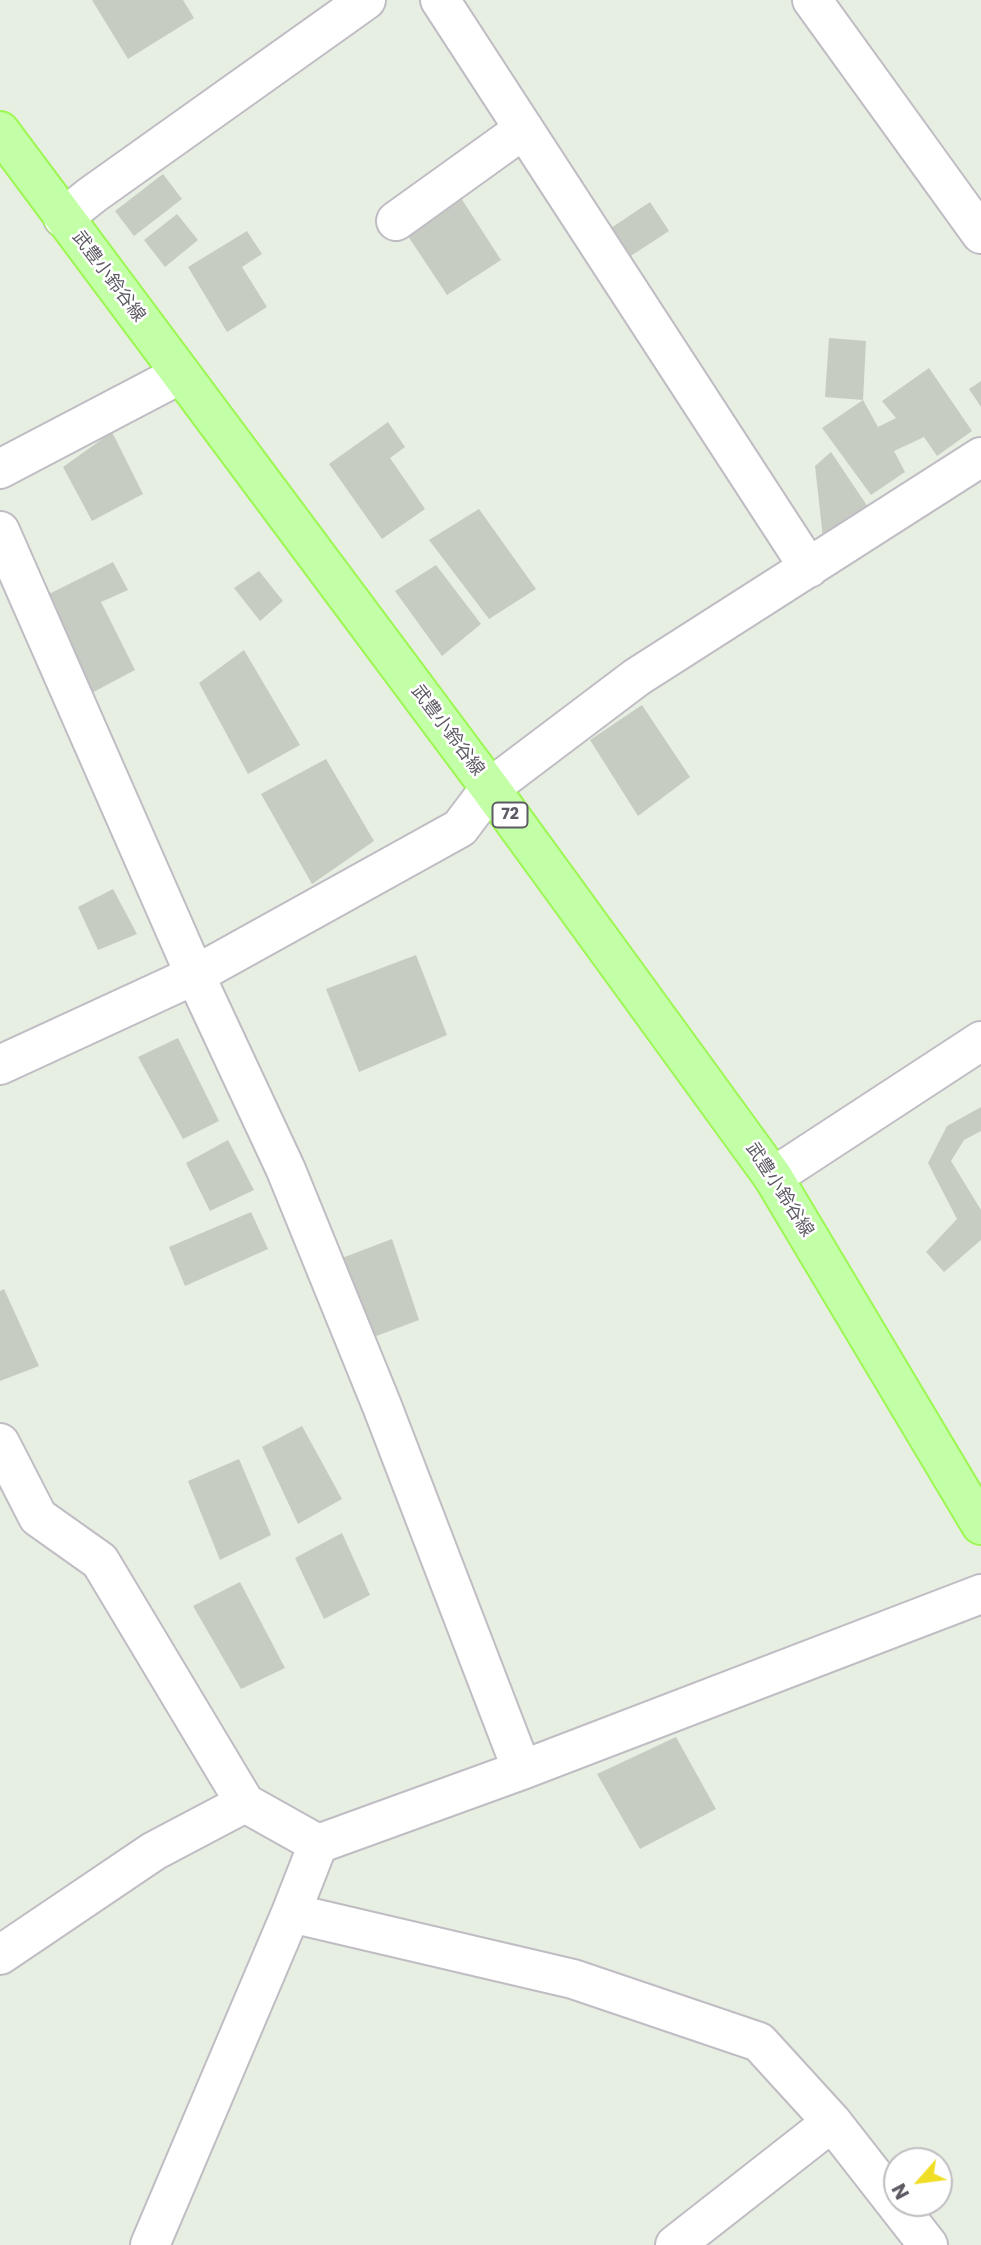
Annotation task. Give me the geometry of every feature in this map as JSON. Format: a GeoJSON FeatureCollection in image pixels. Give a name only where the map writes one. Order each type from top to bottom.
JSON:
{"type":"FeatureCollection","features":[{"type":"Feature","properties":{"kind":"main road","name":"武豊小鈴谷線"},"geometry":{"type":"LineString","coordinates":[[0,131],[490,788],[773,1177],[981,1525]]}},
{"type":"Feature","properties":{"kind":"street"},"geometry":{"type":"LineString","coordinates":[[63,218],[366,0]]}},
{"type":"Feature","properties":{"kind":"street"},"geometry":{"type":"LineString","coordinates":[[440,0],[809,568]]}},
{"type":"Feature","properties":{"kind":"street"},"geometry":{"type":"LineString","coordinates":[[812,0],[981,234]]}},
{"type":"Feature","properties":{"kind":"street"},"geometry":{"type":"LineString","coordinates":[[396,221],[524,129]]}},
{"type":"Feature","properties":{"kind":"street"},"geometry":{"type":"LineString","coordinates":[[0,470],[181,374]]}},
{"type":"Feature","properties":{"kind":"street"},"geometry":{"type":"LineString","coordinates":[[0,1065],[195,975],[460,828],[490,788],[637,677],[981,457]]}},
{"type":"Feature","properties":{"kind":"street"},"geometry":{"type":"LineString","coordinates":[[0,531],[195,975],[286,1170],[382,1406],[522,1770]]}},
{"type":"Feature","properties":{"kind":"street"},"geometry":{"type":"LineString","coordinates":[[773,1177],[981,1041]]}},
{"type":"Feature","properties":{"kind":"street"},"geometry":{"type":"LineString","coordinates":[[0,1443],[38,1517],[100,1561],[244,1803],[318,1844]]}},
{"type":"Feature","properties":{"kind":"street"},"geometry":{"type":"LineString","coordinates":[[150,2245],[318,1844],[522,1770],[981,1594]]}},
{"type":"Feature","properties":{"kind":"street"},"geometry":{"type":"LineString","coordinates":[[0,1955],[154,1851],[244,1803]]}},
{"type":"Feature","properties":{"kind":"street"},"geometry":{"type":"LineString","coordinates":[[291,1913],[573,1979],[759,2042],[832,2122],[928,2245]]}},
{"type":"Feature","properties":{"kind":"street"},"geometry":{"type":"LineString","coordinates":[[675,2245],[832,2122]]}},
{"type":"Feature","properties":{"kind":"building"},"geometry":{"type":"Polygon","coordinates":[[[92,0],[183,0],[194,18],[128,59],[92,0]]]}},
{"type":"Feature","properties":{"kind":"building"},"geometry":{"type":"Polygon","coordinates":[[[163,174],[182,199],[134,236],[115,211],[163,174]]]}},
{"type":"Feature","properties":{"kind":"building"},"geometry":{"type":"Polygon","coordinates":[[[461,198],[501,260],[447,295],[406,233],[461,198]]]}},
{"type":"Feature","properties":{"kind":"building"},"geometry":{"type":"Polygon","coordinates":[[[650,202],[669,231],[620,263],[602,234],[650,202]]]}},
{"type":"Feature","properties":{"kind":"building"},"geometry":{"type":"Polygon","coordinates":[[[177,214],[198,240],[165,267],[144,240],[177,214]]]}},
{"type":"Feature","properties":{"kind":"building"},"geometry":{"type":"Polygon","coordinates":[[[247,231],[262,254],[242,267],[267,307],[227,332],[188,267],[247,231]]]}},
{"type":"Feature","properties":{"kind":"building"},"geometry":{"type":"Polygon","coordinates":[[[829,338],[866,341],[863,400],[825,397],[829,338]]]}},
{"type":"Feature","properties":{"kind":"building"},"geometry":{"type":"Polygon","coordinates":[[[929,368],[972,431],[937,456],[924,437],[894,451],[905,472],[871,495],[822,428],[863,400],[878,427],[896,418],[882,401],[929,368]]]}},
{"type":"Feature","properties":{"kind":"building"},"geometry":{"type":"Polygon","coordinates":[[[981,381],[981,407],[969,389],[981,381]]]}},
{"type":"Feature","properties":{"kind":"building"},"geometry":{"type":"Polygon","coordinates":[[[388,422],[405,447],[390,458],[425,509],[382,539],[329,464],[388,422]]]}},
{"type":"Feature","properties":{"kind":"building"},"geometry":{"type":"Polygon","coordinates":[[[112,432],[143,494],[92,521],[63,467],[112,432]]]}},
{"type":"Feature","properties":{"kind":"building"},"geometry":{"type":"Polygon","coordinates":[[[831,452],[870,510],[823,538],[815,466],[831,452]]]}},
{"type":"Feature","properties":{"kind":"building"},"geometry":{"type":"Polygon","coordinates":[[[479,509],[536,589],[489,619],[429,540],[479,509]]]}},
{"type":"Feature","properties":{"kind":"building"},"geometry":{"type":"Polygon","coordinates":[[[113,562],[128,590],[101,602],[135,670],[86,696],[43,597],[113,562]]]}},
{"type":"Feature","properties":{"kind":"building"},"geometry":{"type":"Polygon","coordinates":[[[436,565],[481,624],[442,656],[395,591],[436,565]]]}},
{"type":"Feature","properties":{"kind":"building"},"geometry":{"type":"Polygon","coordinates":[[[259,571],[283,601],[260,621],[234,588],[259,571]]]}},
{"type":"Feature","properties":{"kind":"building"},"geometry":{"type":"Polygon","coordinates":[[[244,650],[300,745],[248,774],[199,683],[244,650]]]}},
{"type":"Feature","properties":{"kind":"building"},"geometry":{"type":"Polygon","coordinates":[[[642,705],[690,777],[638,816],[590,740],[642,705]]]}},
{"type":"Feature","properties":{"kind":"building"},"geometry":{"type":"Polygon","coordinates":[[[326,759],[374,841],[312,884],[261,794],[326,759]]]}},
{"type":"Feature","properties":{"kind":"building"},"geometry":{"type":"Polygon","coordinates":[[[113,889],[137,934],[98,950],[78,907],[113,889]]]}},
{"type":"Feature","properties":{"kind":"building"},"geometry":{"type":"Polygon","coordinates":[[[416,955],[447,1035],[359,1072],[326,989],[416,955]]]}},
{"type":"Feature","properties":{"kind":"building"},"geometry":{"type":"Polygon","coordinates":[[[178,1038],[219,1121],[183,1139],[138,1057],[178,1038]]]}},
{"type":"Feature","properties":{"kind":"building"},"geometry":{"type":"Polygon","coordinates":[[[981,1107],[981,1131],[964,1140],[951,1161],[981,1210],[981,1240],[944,1272],[926,1252],[957,1219],[928,1163],[947,1126],[981,1107]]]}},
{"type":"Feature","properties":{"kind":"building"},"geometry":{"type":"Polygon","coordinates":[[[228,1140],[254,1190],[210,1211],[186,1163],[228,1140]]]}},
{"type":"Feature","properties":{"kind":"building"},"geometry":{"type":"Polygon","coordinates":[[[251,1212],[268,1249],[185,1286],[169,1247],[251,1212]]]}},
{"type":"Feature","properties":{"kind":"building"},"geometry":{"type":"Polygon","coordinates":[[[392,1239],[419,1320],[371,1338],[342,1258],[392,1239]]]}},
{"type":"Feature","properties":{"kind":"building"},"geometry":{"type":"Polygon","coordinates":[[[4,1289],[39,1366],[0,1381],[0,1291],[4,1289]]]}},
{"type":"Feature","properties":{"kind":"building"},"geometry":{"type":"Polygon","coordinates":[[[302,1426],[342,1499],[298,1524],[262,1447],[302,1426]]]}},
{"type":"Feature","properties":{"kind":"building"},"geometry":{"type":"Polygon","coordinates":[[[239,1459],[271,1535],[220,1560],[188,1481],[239,1459]]]}},
{"type":"Feature","properties":{"kind":"building"},"geometry":{"type":"Polygon","coordinates":[[[342,1533],[370,1595],[324,1619],[295,1558],[342,1533]]]}},
{"type":"Feature","properties":{"kind":"building"},"geometry":{"type":"Polygon","coordinates":[[[240,1582],[285,1668],[241,1689],[193,1606],[240,1582]]]}},
{"type":"Feature","properties":{"kind":"building"},"geometry":{"type":"Polygon","coordinates":[[[676,1737],[716,1809],[640,1849],[597,1774],[676,1737]]]}}]}
